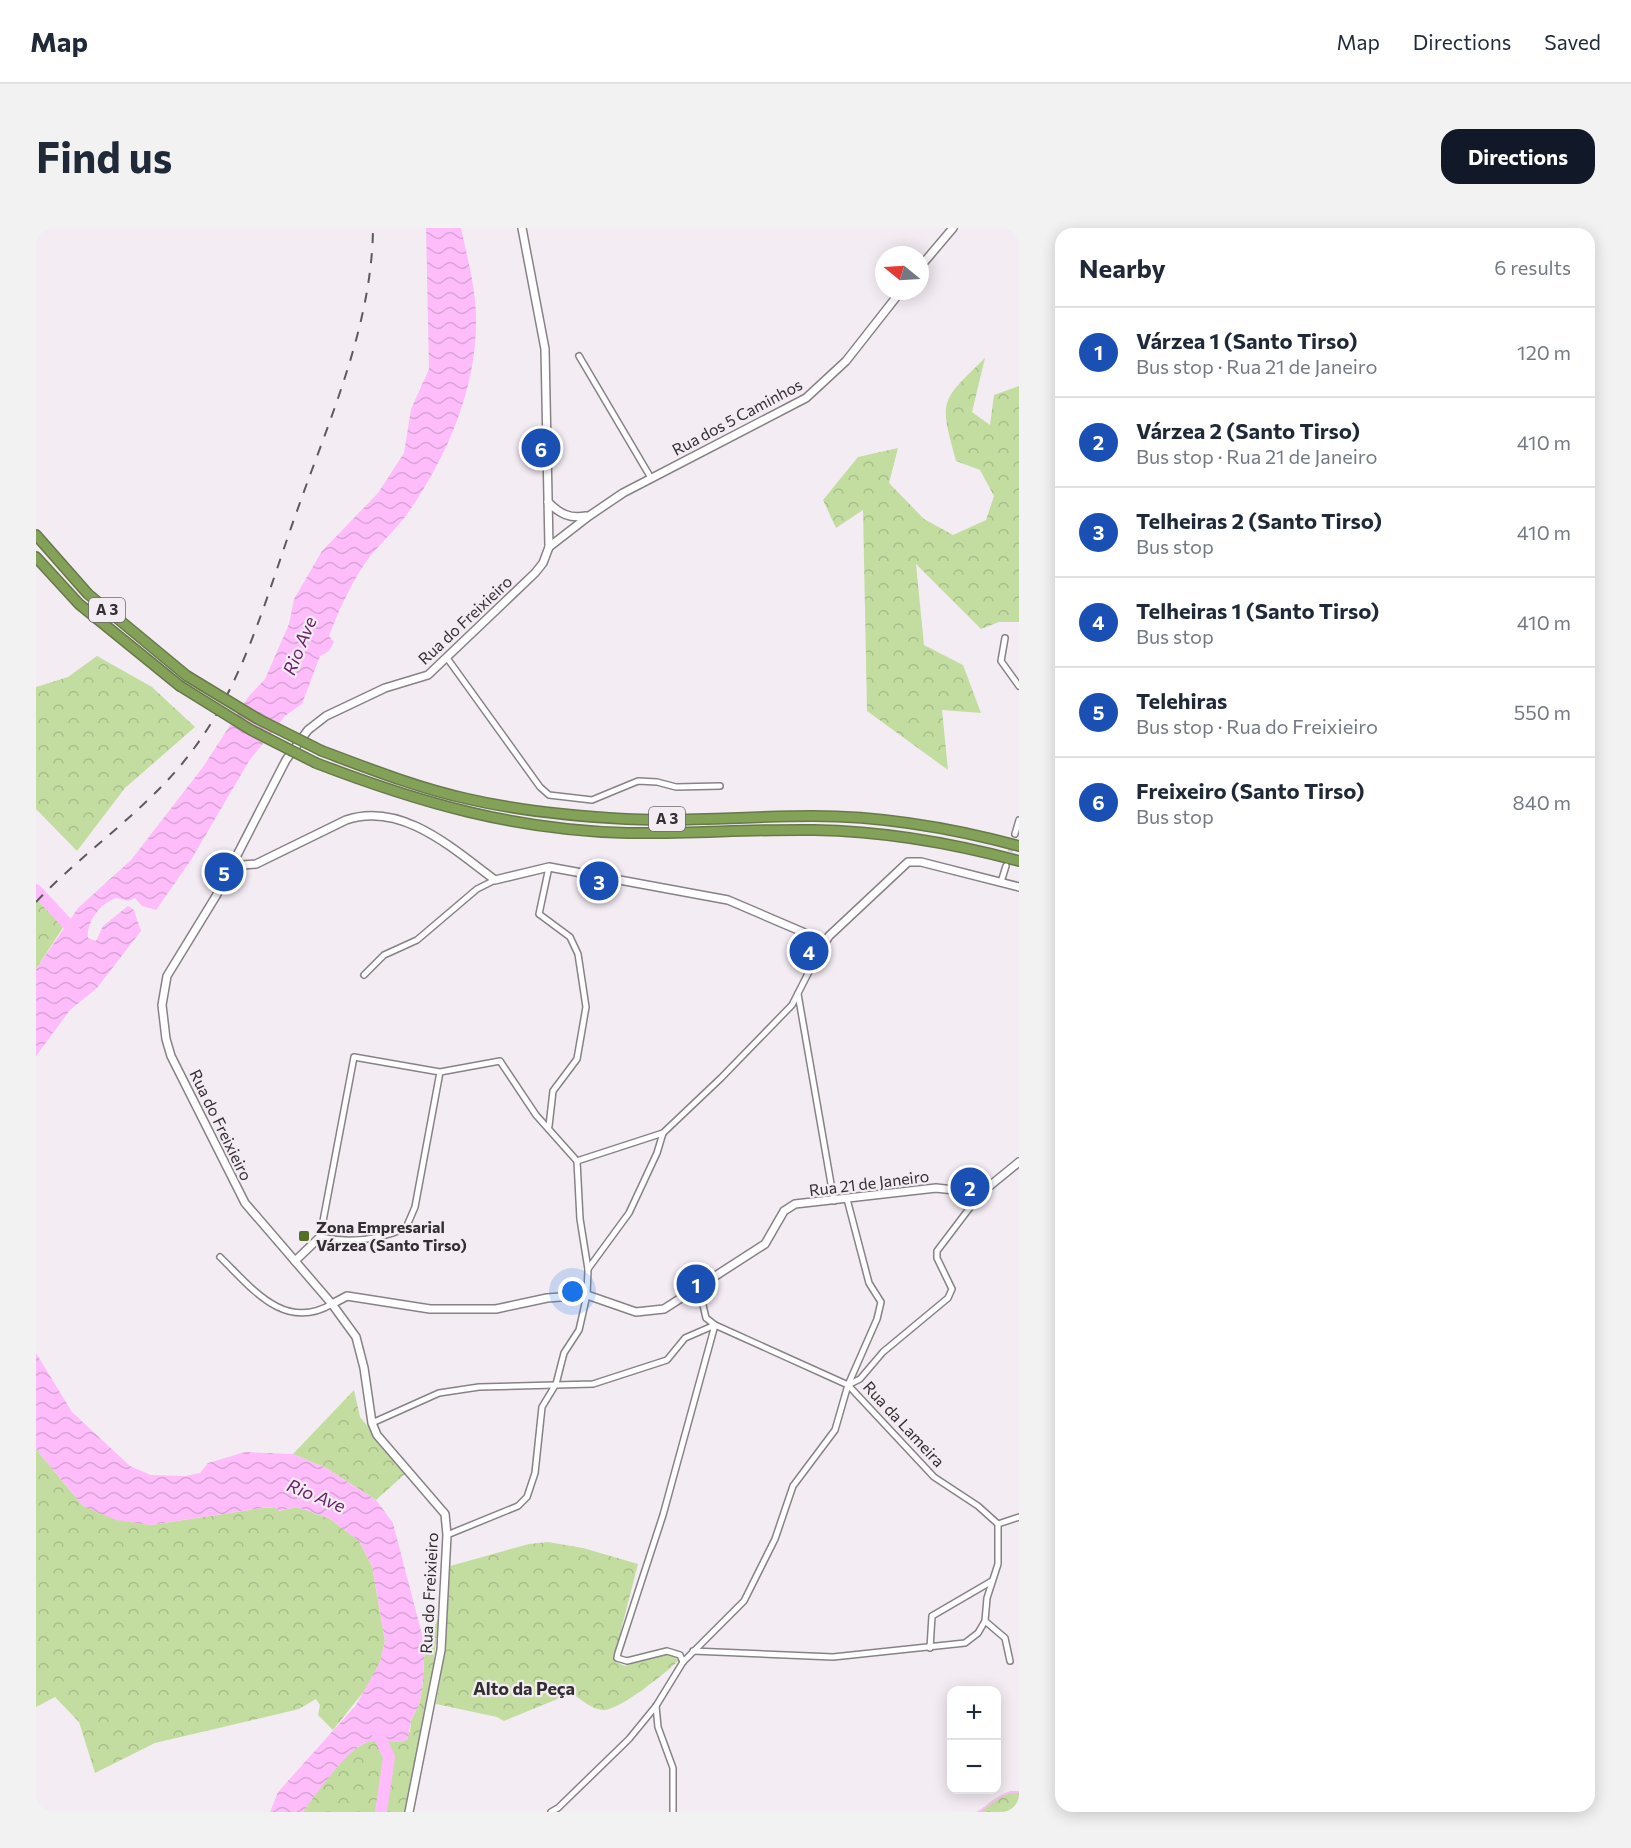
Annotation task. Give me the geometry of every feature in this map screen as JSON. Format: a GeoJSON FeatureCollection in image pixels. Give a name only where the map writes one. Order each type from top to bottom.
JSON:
{"type":"FeatureCollection","features":[{"type":"Feature","properties":{"kind":"highway","name":"A 3"},"geometry":{"type":"LineString","coordinates":[[36,535],[88,594],[187,676],[258,719],[322,751],[399,780],[468,799],[544,813],[627,819],[815,816],[887,820],[965,832],[1019,846]]}},
{"type":"Feature","properties":{"kind":"highway","name":"A 3"},"geometry":{"type":"LineString","coordinates":[[36,556],[79,604],[180,686],[251,730],[316,763],[415,799],[465,813],[543,826],[627,833],[814,830],[887,835],[961,846],[1019,861]]}},
{"type":"Feature","properties":{"kind":"street"},"geometry":{"type":"LineString","coordinates":[[522,228],[546,349],[549,547]]}},
{"type":"Feature","properties":{"kind":"street"},"geometry":{"type":"LineString","coordinates":[[929,256],[953,228]]}},
{"type":"Feature","properties":{"kind":"street","name":"Rua dos 5 Caminhos"},"geometry":{"type":"LineString","coordinates":[[549,547],[589,516],[651,478],[806,398],[846,361],[894,300]]}},
{"type":"Feature","properties":{"kind":"street"},"geometry":{"type":"LineString","coordinates":[[579,356],[651,478]]}},
{"type":"Feature","properties":{"kind":"street"},"geometry":{"type":"LineString","coordinates":[[548,502],[563,515],[576,518],[589,516]]}},
{"type":"Feature","properties":{"kind":"street","name":"Rua do Freixieiro"},"geometry":{"type":"LineString","coordinates":[[409,1812],[441,1650],[447,1535],[445,1514],[389,1451],[372,1424],[364,1368],[356,1337],[332,1304],[245,1203],[171,1056],[162,1023],[163,989],[170,969],[216,897],[286,760],[308,730],[326,716],[385,688],[428,675],[535,573],[543,563],[549,547]]}},
{"type":"Feature","properties":{"kind":"street"},"geometry":{"type":"LineString","coordinates":[[1005,638],[1001,662],[1019,686]]}},
{"type":"Feature","properties":{"kind":"street"},"geometry":{"type":"LineString","coordinates":[[447,658],[540,787],[549,795],[592,800],[638,781],[657,782],[676,787],[720,786]]}},
{"type":"Feature","properties":{"kind":"street"},"geometry":{"type":"LineString","coordinates":[[233,863],[256,864],[346,820],[362,815],[385,815],[426,831],[495,880]]}},
{"type":"Feature","properties":{"kind":"street"},"geometry":{"type":"LineString","coordinates":[[1015,834],[1019,820]]}},
{"type":"Feature","properties":{"kind":"street"},"geometry":{"type":"LineString","coordinates":[[577,1161],[663,1133],[722,1078],[792,1005],[829,936],[908,862],[921,862],[1019,887]]}},
{"type":"Feature","properties":{"kind":"street"},"geometry":{"type":"LineString","coordinates":[[1001,882],[1006,866]]}},
{"type":"Feature","properties":{"kind":"street"},"geometry":{"type":"LineString","coordinates":[[549,867],[540,914],[570,937],[580,962],[586,1007],[577,1059],[554,1091],[549,1126]]}},
{"type":"Feature","properties":{"kind":"street"},"geometry":{"type":"LineString","coordinates":[[364,975],[384,955],[417,940],[477,889],[495,880],[549,867],[728,900],[805,933],[820,950]]}},
{"type":"Feature","properties":{"kind":"street"},"geometry":{"type":"LineString","coordinates":[[798,994],[834,1201]]}},
{"type":"Feature","properties":{"kind":"street"},"geometry":{"type":"LineString","coordinates":[[295,1261],[320,1237],[354,1057],[440,1072],[500,1061],[536,1114],[549,1126],[577,1161],[580,1219],[588,1269],[587,1295],[579,1330],[564,1353],[556,1384],[542,1407],[535,1473],[527,1497],[518,1506],[447,1535]]}},
{"type":"Feature","properties":{"kind":"street"},"geometry":{"type":"LineString","coordinates":[[320,1237],[338,1241],[380,1239],[406,1228],[415,1207],[440,1072]]}},
{"type":"Feature","properties":{"kind":"street"},"geometry":{"type":"LineString","coordinates":[[588,1269],[629,1213],[657,1153],[663,1133]]}},
{"type":"Feature","properties":{"kind":"street"},"geometry":{"type":"LineString","coordinates":[[699,1288],[705,1303],[706,1318],[715,1325],[848,1385],[861,1379],[883,1352],[948,1298],[952,1289],[937,1258],[938,1251],[981,1193],[1019,1162]]}},
{"type":"Feature","properties":{"kind":"street","name":"Rua 21 de Janeiro"},"geometry":{"type":"LineString","coordinates":[[587,1295],[636,1312],[664,1309],[765,1244],[784,1211],[795,1204],[936,1188],[981,1193]]}},
{"type":"Feature","properties":{"kind":"street"},"geometry":{"type":"LineString","coordinates":[[551,1812],[558,1808],[629,1739],[656,1706],[683,1662],[744,1601],[775,1539],[793,1486],[835,1430],[848,1385],[878,1319],[880,1302],[868,1283],[847,1199]]}},
{"type":"Feature","properties":{"kind":"street"},"geometry":{"type":"LineString","coordinates":[[220,1257],[255,1290],[285,1312],[299,1314],[319,1311],[347,1296],[430,1309],[496,1309],[547,1298],[587,1295]]}},
{"type":"Feature","properties":{"kind":"street"},"geometry":{"type":"LineString","coordinates":[[372,1424],[440,1393],[478,1387],[593,1384],[667,1360],[685,1338],[715,1325]]}},
{"type":"Feature","properties":{"kind":"street"},"geometry":{"type":"LineString","coordinates":[[683,1662],[680,1655],[667,1651],[627,1662],[618,1658],[618,1653],[663,1515],[715,1325]]}},
{"type":"Feature","properties":{"kind":"street","name":"Rua da Lameira"},"geometry":{"type":"LineString","coordinates":[[848,1385],[934,1477],[978,1506],[998,1524]]}},
{"type":"Feature","properties":{"kind":"street"},"geometry":{"type":"LineString","coordinates":[[693,1651],[832,1657],[965,1643],[978,1633],[985,1621],[992,1581],[998,1564],[998,1524],[1019,1517]]}},
{"type":"Feature","properties":{"kind":"street"},"geometry":{"type":"LineString","coordinates":[[930,1648],[932,1617],[992,1581]]}},
{"type":"Feature","properties":{"kind":"street"},"geometry":{"type":"LineString","coordinates":[[985,1621],[1005,1638],[1010,1661]]}},
{"type":"Feature","properties":{"kind":"street"},"geometry":{"type":"LineString","coordinates":[[656,1706],[658,1727],[673,1768],[673,1812]]}},
{"type":"Feature","properties":{"kind":"green space"},"geometry":{"type":"Polygon","coordinates":[[[985,358],[972,412],[990,425],[994,395],[1019,386],[1019,622],[999,622],[981,629],[916,564],[924,645],[963,665],[981,713],[942,710],[948,770],[867,711],[863,510],[836,528],[823,500],[858,457],[898,448],[889,483],[924,519],[953,535],[986,520],[994,496],[980,470],[956,461],[946,413],[947,403],[959,384],[985,358]]]}},
{"type":"Feature","properties":{"kind":"green space"},"geometry":{"type":"Polygon","coordinates":[[[97,656],[152,687],[195,727],[125,788],[77,851],[36,809],[36,687],[68,677],[97,656]]]}},
{"type":"Feature","properties":{"kind":"green space"},"geometry":{"type":"Polygon","coordinates":[[[44,894],[66,923],[36,969],[36,902],[44,894]]]}},
{"type":"Feature","properties":{"kind":"green space"},"geometry":{"type":"Polygon","coordinates":[[[354,1390],[360,1417],[406,1473],[376,1500],[326,1468],[293,1454],[354,1390]]]}},
{"type":"Feature","properties":{"kind":"green space"},"geometry":{"type":"Polygon","coordinates":[[[36,1449],[83,1506],[150,1525],[263,1508],[275,1507],[279,1511],[296,1507],[329,1518],[359,1541],[372,1566],[385,1641],[380,1662],[369,1685],[333,1730],[318,1715],[320,1705],[316,1699],[299,1709],[155,1743],[95,1773],[79,1722],[55,1697],[36,1707],[36,1449]]]}},
{"type":"Feature","properties":{"kind":"green space"},"geometry":{"type":"Polygon","coordinates":[[[548,1542],[583,1548],[638,1564],[614,1657],[616,1662],[625,1666],[667,1652],[679,1660],[632,1697],[605,1710],[592,1707],[572,1693],[504,1721],[497,1717],[436,1704],[444,1655],[450,1566],[529,1544],[548,1542]]]}},
{"type":"Feature","properties":{"kind":"green space"},"geometry":{"type":"Polygon","coordinates":[[[439,1617],[428,1711],[404,1812],[303,1812],[330,1774],[356,1749],[375,1739],[410,1732],[411,1720],[419,1705],[422,1690],[425,1646],[439,1617]]]}},
{"type":"Feature","properties":{"kind":"green space"},"geometry":{"type":"Polygon","coordinates":[[[1011,1791],[1019,1792],[1019,1812],[978,1812],[993,1800],[1011,1791]]]}},
{"type":"Feature","properties":{"kind":"water","name":"Rio Ave"},"geometry":{"type":"Polygon","coordinates":[[[426,228],[461,228],[475,303],[472,366],[466,392],[449,441],[410,510],[371,555],[353,583],[329,636],[334,642],[329,651],[320,656],[302,704],[285,716],[249,761],[191,860],[156,910],[142,906],[135,898],[128,901],[117,898],[100,908],[92,919],[88,938],[96,941],[103,926],[128,906],[134,910],[141,931],[97,988],[70,1010],[36,1056],[36,969],[78,908],[131,860],[203,767],[249,696],[265,679],[289,624],[294,599],[322,551],[378,493],[404,453],[411,409],[429,369],[426,228]]]}},
{"type":"Feature","properties":{"kind":"water","name":"Rio Ave"},"geometry":{"type":"Polygon","coordinates":[[[36,1353],[72,1412],[130,1466],[151,1475],[185,1476],[200,1473],[208,1463],[245,1452],[293,1454],[326,1468],[376,1500],[393,1523],[425,1646],[422,1690],[419,1705],[411,1720],[408,1739],[403,1742],[365,1743],[349,1754],[303,1812],[270,1812],[278,1792],[356,1705],[380,1662],[385,1641],[372,1566],[359,1541],[329,1518],[296,1507],[279,1511],[275,1507],[263,1508],[150,1525],[116,1520],[83,1506],[36,1449],[36,1353]]]}},
{"type":"Feature","properties":{"kind":"waterway"},"geometry":{"type":"LineString","coordinates":[[36,890],[76,933]]}},
{"type":"Feature","properties":{"kind":"waterway"},"geometry":{"type":"LineString","coordinates":[[376,1729],[389,1757],[381,1812]]}},
{"type":"Feature","properties":{"kind":"waterway"},"geometry":{"type":"LineString","coordinates":[[978,1812],[1007,1793],[1019,1792]]}},
{"type":"Feature","properties":{"kind":"tunnel"},"geometry":{"type":"LineString","coordinates":[[1006,866],[1015,834]]}},
{"type":"Feature","properties":{"kind":"railway"},"geometry":{"type":"LineString","coordinates":[[36,902],[139,809],[178,769],[213,720],[228,692],[254,633],[347,372],[365,301],[371,265],[373,228]]}},
{"type":"Feature","properties":{"kind":"place","name":"Freixeiro (Santo Tirso)"},"geometry":{"type":"Point","coordinates":[541,448]}},
{"type":"Feature","properties":{"kind":"place","name":"Telehiras"},"geometry":{"type":"Point","coordinates":[224,872]}},
{"type":"Feature","properties":{"kind":"place","name":"Telheiras 2 (Santo Tirso)"},"geometry":{"type":"Point","coordinates":[599,881]}},
{"type":"Feature","properties":{"kind":"place","name":"Telheiras 1 (Santo Tirso)"},"geometry":{"type":"Point","coordinates":[809,951]}},
{"type":"Feature","properties":{"kind":"place","name":"Várzea 2 (Santo Tirso)"},"geometry":{"type":"Point","coordinates":[970,1187]}},
{"type":"Feature","properties":{"kind":"place","name":"Zona Empresarial Várzea (Santo Tirso)"},"geometry":{"type":"Point","coordinates":[304,1236]}},
{"type":"Feature","properties":{"kind":"place","name":"Várzea 1 (Santo Tirso)"},"geometry":{"type":"Point","coordinates":[696,1284]}},
{"type":"Feature","properties":{"kind":"district","name":"Alto da Peça"},"geometry":{"type":"Point","coordinates":[524,1689]}}]}
